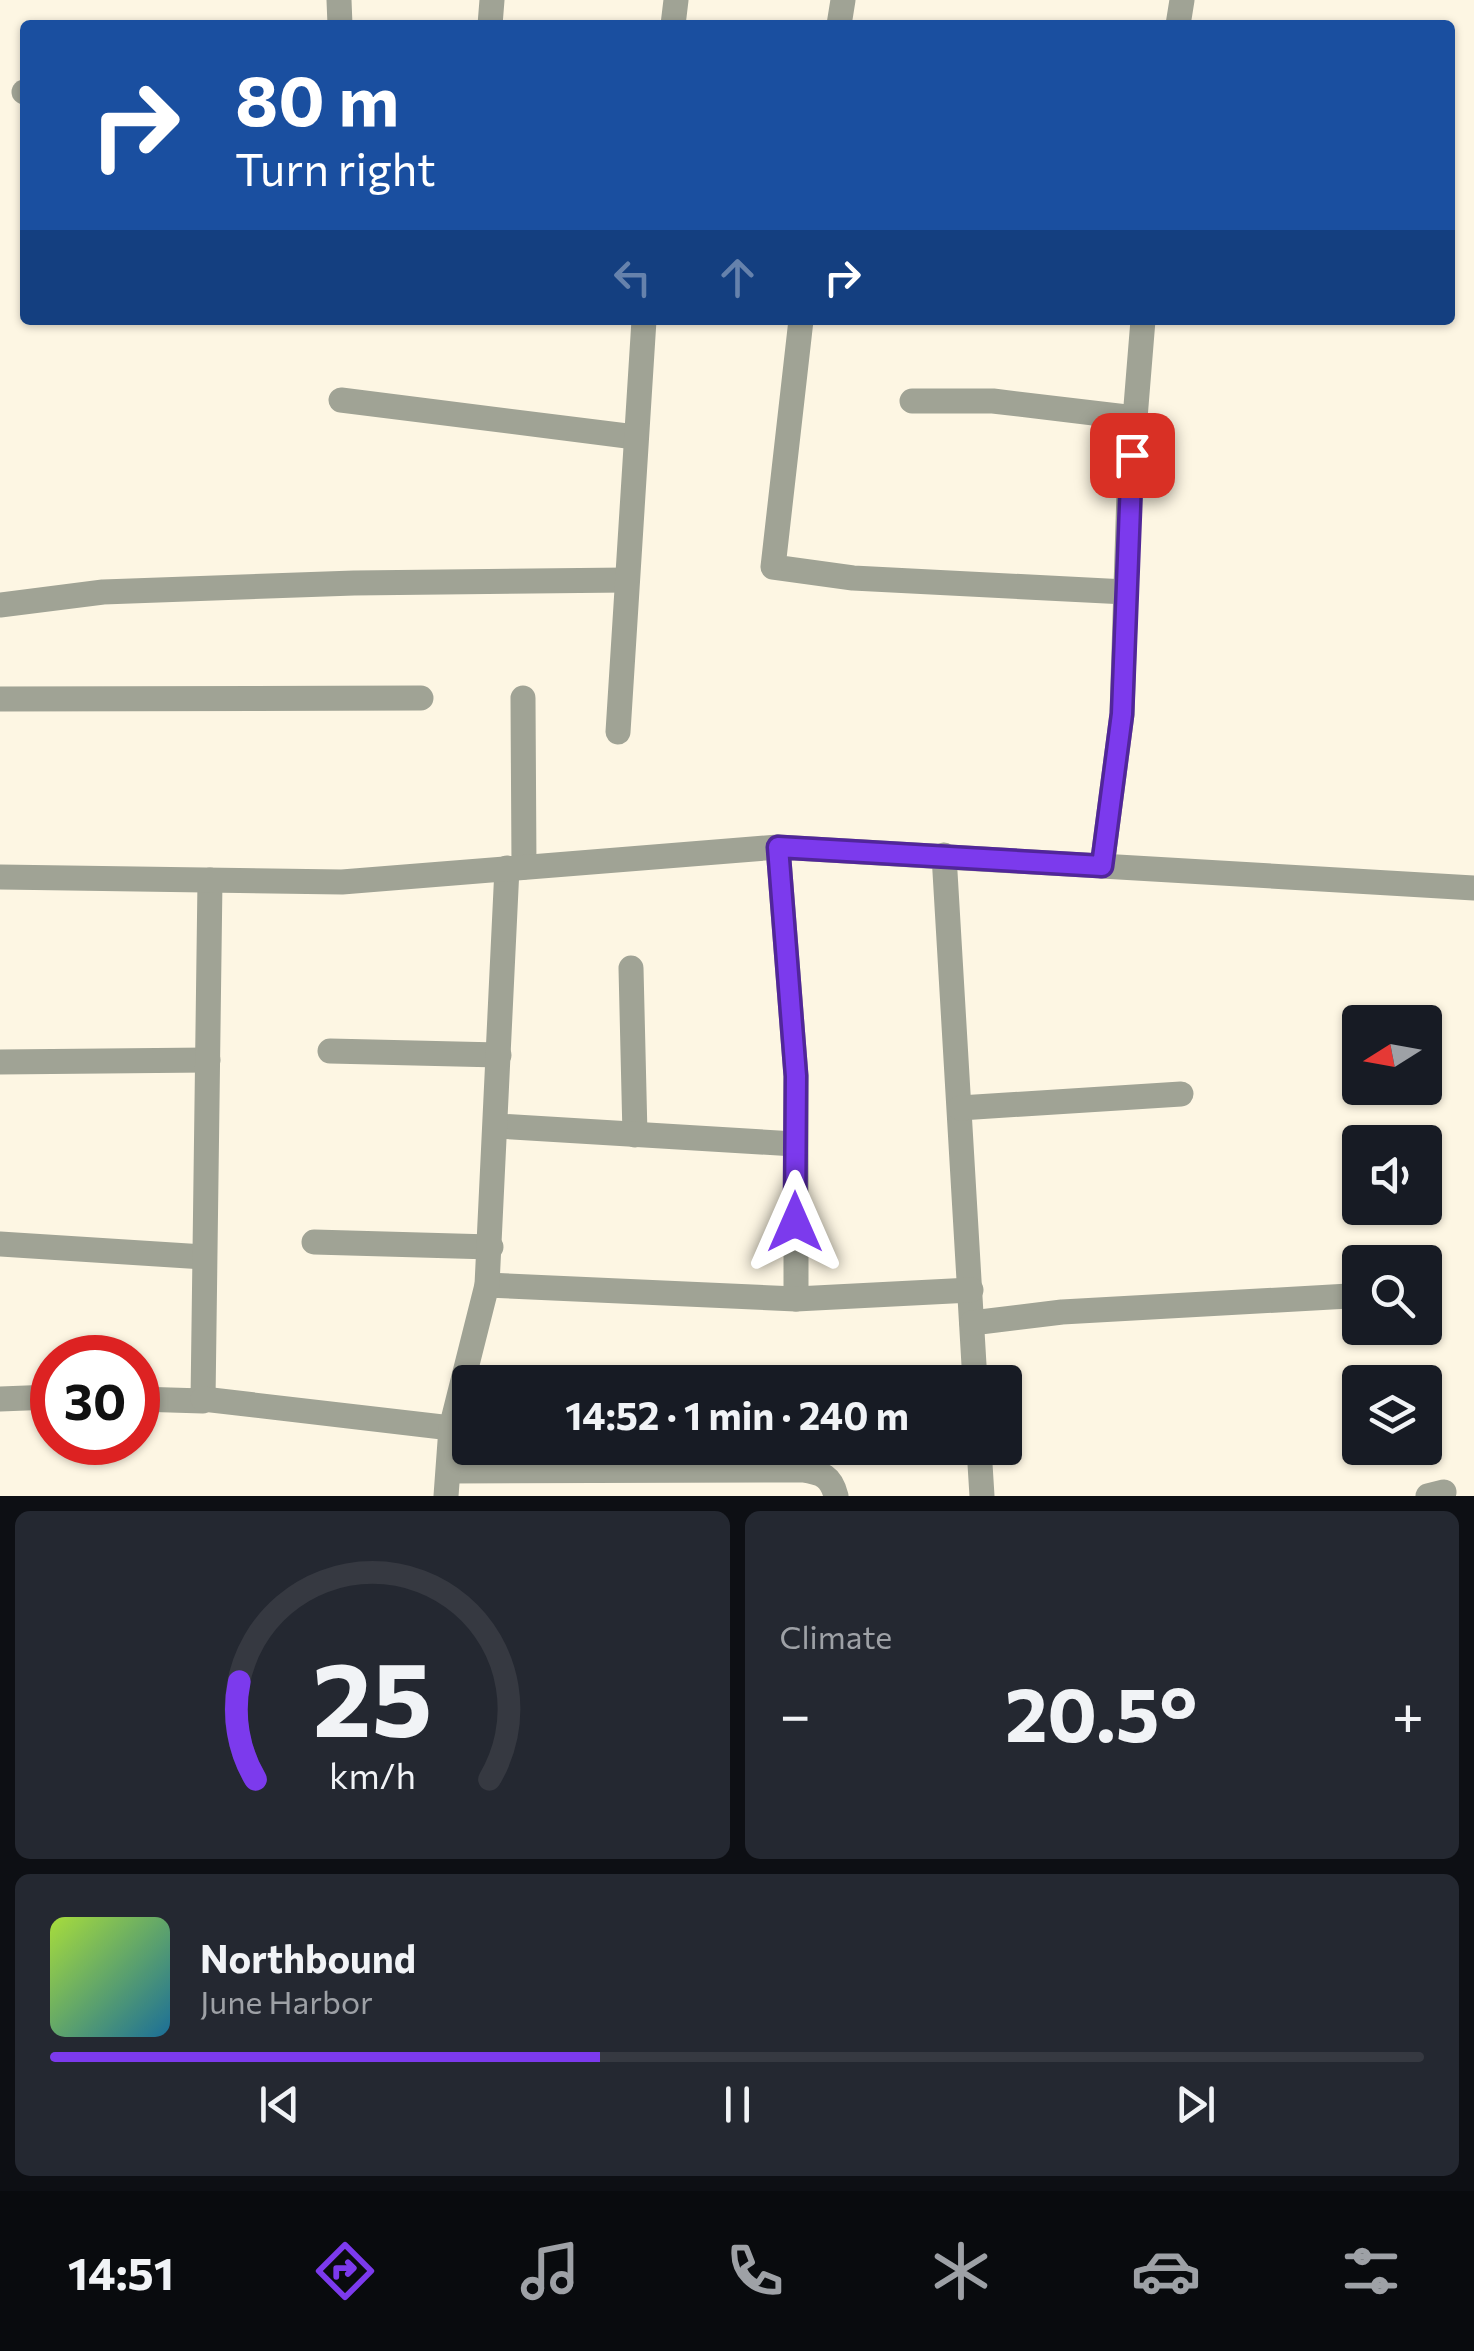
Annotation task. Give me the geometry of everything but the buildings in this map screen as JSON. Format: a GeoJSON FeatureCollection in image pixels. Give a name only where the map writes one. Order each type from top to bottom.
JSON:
{"type":"FeatureCollection","features":[{"type":"Feature","properties":{"kind":"street"},"geometry":{"type":"LineString","coordinates":[[618,732],[644,325]]}},
{"type":"Feature","properties":{"kind":"street"},"geometry":{"type":"LineString","coordinates":[[800,325],[773,567],[853,578],[1126,592]]}},
{"type":"Feature","properties":{"kind":"street"},"geometry":{"type":"LineString","coordinates":[[1102,866],[1122,714],[1143,325]]}},
{"type":"Feature","properties":{"kind":"street"},"geometry":{"type":"LineString","coordinates":[[341,400],[635,437]]}},
{"type":"Feature","properties":{"kind":"street"},"geometry":{"type":"LineString","coordinates":[[912,401],[993,401],[1135,418]]}},
{"type":"Feature","properties":{"kind":"street"},"geometry":{"type":"LineString","coordinates":[[0,605],[103,592],[354,583],[627,580]]}},
{"type":"Feature","properties":{"kind":"street"},"geometry":{"type":"LineString","coordinates":[[0,699],[421,698]]}},
{"type":"Feature","properties":{"kind":"street"},"geometry":{"type":"LineString","coordinates":[[523,698],[515,868],[499,1055],[491,1247],[487,1285],[451,1428],[448,1483],[803,1470],[822,1472],[831,1480],[836,1496]]}},
{"type":"Feature","properties":{"kind":"street"},"geometry":{"type":"LineString","coordinates":[[0,877],[342,882],[778,847],[1474,888]]}},
{"type":"Feature","properties":{"kind":"street"},"geometry":{"type":"LineString","coordinates":[[778,847],[796,1076],[796,1298]]}},
{"type":"Feature","properties":{"kind":"street"},"geometry":{"type":"LineString","coordinates":[[944,855],[975,1365]]}},
{"type":"Feature","properties":{"kind":"street"},"geometry":{"type":"LineString","coordinates":[[203,1399],[210,880]]}},
{"type":"Feature","properties":{"kind":"street"},"geometry":{"type":"LineString","coordinates":[[631,968],[635,1134]]}},
{"type":"Feature","properties":{"kind":"street"},"geometry":{"type":"LineString","coordinates":[[330,1051],[499,1055]]}},
{"type":"Feature","properties":{"kind":"street"},"geometry":{"type":"LineString","coordinates":[[0,1062],[208,1060]]}},
{"type":"Feature","properties":{"kind":"street"},"geometry":{"type":"LineString","coordinates":[[960,1108],[1181,1094]]}},
{"type":"Feature","properties":{"kind":"street"},"geometry":{"type":"LineString","coordinates":[[498,1126],[794,1144]]}},
{"type":"Feature","properties":{"kind":"street"},"geometry":{"type":"LineString","coordinates":[[314,1242],[491,1247]]}},
{"type":"Feature","properties":{"kind":"street"},"geometry":{"type":"LineString","coordinates":[[0,1244],[204,1256]]}},
{"type":"Feature","properties":{"kind":"street"},"geometry":{"type":"LineString","coordinates":[[487,1285],[796,1298],[970,1290]]}},
{"type":"Feature","properties":{"kind":"street"},"geometry":{"type":"LineString","coordinates":[[972,1322],[1062,1312],[1342,1296]]}},
{"type":"Feature","properties":{"kind":"street"},"geometry":{"type":"LineString","coordinates":[[0,1399],[30,1398]]}},
{"type":"Feature","properties":{"kind":"street"},"geometry":{"type":"LineString","coordinates":[[160,1399],[203,1399],[451,1428]]}},
{"type":"Feature","properties":{"kind":"street"},"geometry":{"type":"LineString","coordinates":[[980,1465],[982,1496]]}},
{"type":"Feature","properties":{"kind":"route"},"geometry":{"type":"LineString","coordinates":[[795,1222],[796,1076],[778,847],[1102,866],[1122,714],[1132,455]]}}]}
